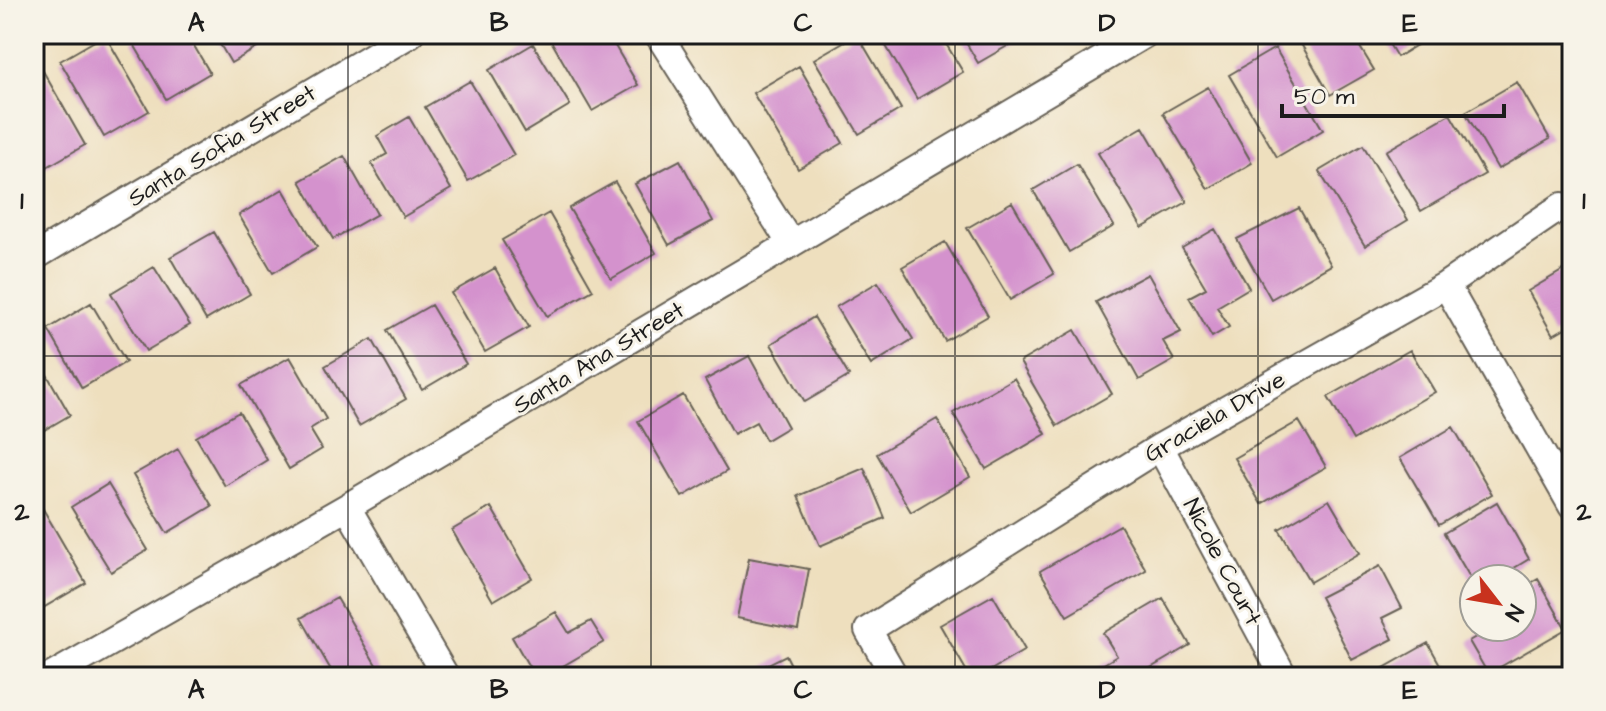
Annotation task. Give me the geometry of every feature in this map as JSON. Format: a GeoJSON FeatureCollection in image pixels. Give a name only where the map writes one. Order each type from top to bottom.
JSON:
{"type":"FeatureCollection","features":[{"type":"Feature","properties":{"kind":"street","name":"Santa Sofia Street"},"geometry":{"type":"LineString","coordinates":[[34,257],[410,34]]}},
{"type":"Feature","properties":{"kind":"street"},"geometry":{"type":"LineString","coordinates":[[658,34],[791,244]]}},
{"type":"Feature","properties":{"kind":"street","name":"Santa Ana Street"},"geometry":{"type":"LineString","coordinates":[[50,677],[347,507],[1145,34]]}},
{"type":"Feature","properties":{"kind":"street","name":"Graciela Drive"},"geometry":{"type":"LineString","coordinates":[[895,677],[868,630],[1160,447],[1446,285],[1562,206]]}},
{"type":"Feature","properties":{"kind":"street"},"geometry":{"type":"LineString","coordinates":[[1446,285],[1572,506]]}},
{"type":"Feature","properties":{"kind":"street","name":"Nicole Court"},"geometry":{"type":"LineString","coordinates":[[1160,447],[1284,677]]}},
{"type":"Feature","properties":{"kind":"street"},"geometry":{"type":"LineString","coordinates":[[347,507],[446,677]]}},
{"type":"Feature","properties":{"kind":"building"},"geometry":{"type":"Polygon","coordinates":[[[144,34],[187,34],[210,73],[166,99],[132,41],[144,34]]]}},
{"type":"Feature","properties":{"kind":"building"},"geometry":{"type":"Polygon","coordinates":[[[214,34],[272,34],[274,38],[231,63],[214,34]]]}},
{"type":"Feature","properties":{"kind":"building"},"geometry":{"type":"Polygon","coordinates":[[[547,34],[608,34],[638,85],[592,111],[547,34]]]}},
{"type":"Feature","properties":{"kind":"building"},"geometry":{"type":"Polygon","coordinates":[[[857,34],[901,109],[859,134],[814,59],[857,34]]]}},
{"type":"Feature","properties":{"kind":"building"},"geometry":{"type":"Polygon","coordinates":[[[879,34],[940,34],[963,72],[917,99],[879,34]]]}},
{"type":"Feature","properties":{"kind":"building"},"geometry":{"type":"Polygon","coordinates":[[[961,34],[1021,34],[1023,37],[978,63],[961,34]]]}},
{"type":"Feature","properties":{"kind":"building"},"geometry":{"type":"Polygon","coordinates":[[[1298,34],[1352,34],[1374,70],[1330,95],[1298,34]]]}},
{"type":"Feature","properties":{"kind":"building"},"geometry":{"type":"Polygon","coordinates":[[[1383,34],[1435,34],[1397,57],[1383,34]]]}},
{"type":"Feature","properties":{"kind":"building"},"geometry":{"type":"Polygon","coordinates":[[[105,35],[149,111],[104,137],[60,61],[105,35]]]}},
{"type":"Feature","properties":{"kind":"building"},"geometry":{"type":"Polygon","coordinates":[[[533,44],[570,105],[525,132],[489,70],[533,44]]]}},
{"type":"Feature","properties":{"kind":"building"},"geometry":{"type":"Polygon","coordinates":[[[1275,48],[1323,130],[1277,157],[1229,75],[1275,48]]]}},
{"type":"Feature","properties":{"kind":"building"},"geometry":{"type":"Polygon","coordinates":[[[799,66],[843,143],[798,169],[753,93],[799,66]]]}},
{"type":"Feature","properties":{"kind":"building"},"geometry":{"type":"Polygon","coordinates":[[[43,71],[85,145],[40,171],[34,161],[34,76],[43,71]]]}},
{"type":"Feature","properties":{"kind":"building"},"geometry":{"type":"Polygon","coordinates":[[[470,81],[514,155],[468,181],[425,107],[470,81]]]}},
{"type":"Feature","properties":{"kind":"building"},"geometry":{"type":"Polygon","coordinates":[[[1517,82],[1550,139],[1498,169],[1465,112],[1517,82]]]}},
{"type":"Feature","properties":{"kind":"building"},"geometry":{"type":"Polygon","coordinates":[[[1208,87],[1252,163],[1208,189],[1163,113],[1208,87]]]}},
{"type":"Feature","properties":{"kind":"building"},"geometry":{"type":"Polygon","coordinates":[[[1450,114],[1485,174],[1421,211],[1386,151],[1450,114]]]}},
{"type":"Feature","properties":{"kind":"building"},"geometry":{"type":"Polygon","coordinates":[[[409,117],[451,189],[403,217],[371,163],[387,154],[377,136],[409,117]]]}},
{"type":"Feature","properties":{"kind":"building"},"geometry":{"type":"Polygon","coordinates":[[[1143,127],[1187,202],[1142,228],[1098,153],[1143,127]]]}},
{"type":"Feature","properties":{"kind":"building"},"geometry":{"type":"Polygon","coordinates":[[[1363,145],[1408,220],[1365,246],[1319,171],[1363,145]]]}},
{"type":"Feature","properties":{"kind":"building"},"geometry":{"type":"Polygon","coordinates":[[[344,156],[377,214],[333,239],[300,181],[344,156]]]}},
{"type":"Feature","properties":{"kind":"building"},"geometry":{"type":"Polygon","coordinates":[[[680,160],[713,221],[669,245],[635,184],[680,160]]]}},
{"type":"Feature","properties":{"kind":"building"},"geometry":{"type":"Polygon","coordinates":[[[1077,164],[1114,226],[1069,252],[1033,190],[1077,164]]]}},
{"type":"Feature","properties":{"kind":"building"},"geometry":{"type":"Polygon","coordinates":[[[615,182],[656,253],[611,279],[569,208],[615,182]]]}},
{"type":"Feature","properties":{"kind":"building"},"geometry":{"type":"Polygon","coordinates":[[[283,189],[317,247],[273,273],[239,215],[283,189]]]}},
{"type":"Feature","properties":{"kind":"building"},"geometry":{"type":"Polygon","coordinates":[[[1012,202],[1054,274],[1010,300],[967,228],[1012,202]]]}},
{"type":"Feature","properties":{"kind":"building"},"geometry":{"type":"Polygon","coordinates":[[[1299,208],[1331,265],[1271,299],[1237,239],[1299,208]]]}},
{"type":"Feature","properties":{"kind":"building"},"geometry":{"type":"Polygon","coordinates":[[[549,213],[593,290],[547,316],[502,240],[549,213]]]}},
{"type":"Feature","properties":{"kind":"building"},"geometry":{"type":"Polygon","coordinates":[[[1215,229],[1249,288],[1217,307],[1229,327],[1212,337],[1189,297],[1206,288],[1182,248],[1215,229]]]}},
{"type":"Feature","properties":{"kind":"building"},"geometry":{"type":"Polygon","coordinates":[[[214,232],[250,294],[206,320],[170,257],[214,232]]]}},
{"type":"Feature","properties":{"kind":"building"},"geometry":{"type":"Polygon","coordinates":[[[945,242],[988,316],[945,341],[902,267],[945,242]]]}},
{"type":"Feature","properties":{"kind":"building"},"geometry":{"type":"Polygon","coordinates":[[[1572,265],[1572,324],[1553,335],[1528,291],[1572,265]]]}},
{"type":"Feature","properties":{"kind":"building"},"geometry":{"type":"Polygon","coordinates":[[[154,267],[190,325],[146,351],[111,293],[154,267]]]}},
{"type":"Feature","properties":{"kind":"building"},"geometry":{"type":"Polygon","coordinates":[[[495,268],[529,327],[485,352],[451,293],[495,268]]]}},
{"type":"Feature","properties":{"kind":"building"},"geometry":{"type":"Polygon","coordinates":[[[1148,274],[1181,332],[1163,341],[1174,360],[1139,380],[1096,302],[1148,274]]]}},
{"type":"Feature","properties":{"kind":"building"},"geometry":{"type":"Polygon","coordinates":[[[878,282],[913,339],[871,365],[836,307],[878,282]]]}},
{"type":"Feature","properties":{"kind":"building"},"geometry":{"type":"Polygon","coordinates":[[[91,303],[126,362],[82,388],[48,329],[91,303]]]}},
{"type":"Feature","properties":{"kind":"building"},"geometry":{"type":"Polygon","coordinates":[[[431,305],[466,364],[422,390],[387,330],[431,305]]]}},
{"type":"Feature","properties":{"kind":"building"},"geometry":{"type":"Polygon","coordinates":[[[814,317],[849,376],[805,402],[771,344],[814,317]]]}},
{"type":"Feature","properties":{"kind":"building"},"geometry":{"type":"Polygon","coordinates":[[[1075,330],[1112,394],[1057,426],[1020,362],[1075,330]]]}},
{"type":"Feature","properties":{"kind":"building"},"geometry":{"type":"Polygon","coordinates":[[[372,339],[406,399],[359,426],[325,366],[372,339]]]}},
{"type":"Feature","properties":{"kind":"building"},"geometry":{"type":"Polygon","coordinates":[[[1410,350],[1435,392],[1353,440],[1328,397],[1410,350]]]}},
{"type":"Feature","properties":{"kind":"building"},"geometry":{"type":"Polygon","coordinates":[[[34,352],[70,415],[34,436],[34,352]]]}},
{"type":"Feature","properties":{"kind":"building"},"geometry":{"type":"Polygon","coordinates":[[[749,356],[788,427],[766,440],[756,422],[734,434],[705,380],[749,356]]]}},
{"type":"Feature","properties":{"kind":"building"},"geometry":{"type":"Polygon","coordinates":[[[290,357],[326,419],[310,429],[322,449],[289,469],[241,385],[290,357]]]}},
{"type":"Feature","properties":{"kind":"building"},"geometry":{"type":"Polygon","coordinates":[[[1014,378],[1046,434],[986,469],[953,413],[1014,378]]]}},
{"type":"Feature","properties":{"kind":"building"},"geometry":{"type":"Polygon","coordinates":[[[683,395],[727,471],[682,497],[638,421],[683,395]]]}},
{"type":"Feature","properties":{"kind":"building"},"geometry":{"type":"Polygon","coordinates":[[[239,412],[267,460],[225,486],[196,437],[239,412]]]}},
{"type":"Feature","properties":{"kind":"building"},"geometry":{"type":"Polygon","coordinates":[[[937,419],[970,477],[911,512],[877,454],[937,419]]]}},
{"type":"Feature","properties":{"kind":"building"},"geometry":{"type":"Polygon","coordinates":[[[1299,421],[1326,467],[1261,504],[1234,458],[1299,421]]]}},
{"type":"Feature","properties":{"kind":"building"},"geometry":{"type":"Polygon","coordinates":[[[1453,427],[1492,494],[1439,525],[1400,458],[1453,427]]]}},
{"type":"Feature","properties":{"kind":"building"},"geometry":{"type":"Polygon","coordinates":[[[178,449],[212,506],[167,533],[133,475],[178,449]]]}},
{"type":"Feature","properties":{"kind":"building"},"geometry":{"type":"Polygon","coordinates":[[[864,468],[885,518],[820,546],[798,496],[864,468]]]}},
{"type":"Feature","properties":{"kind":"building"},"geometry":{"type":"Polygon","coordinates":[[[108,484],[148,550],[111,572],[71,507],[108,484]]]}},
{"type":"Feature","properties":{"kind":"building"},"geometry":{"type":"Polygon","coordinates":[[[1329,500],[1360,553],[1310,582],[1279,529],[1329,500]]]}},
{"type":"Feature","properties":{"kind":"building"},"geometry":{"type":"Polygon","coordinates":[[[1497,502],[1529,559],[1522,563],[1462,563],[1444,533],[1497,502]]]}},
{"type":"Feature","properties":{"kind":"building"},"geometry":{"type":"Polygon","coordinates":[[[491,507],[532,578],[493,601],[452,530],[491,507]]]}},
{"type":"Feature","properties":{"kind":"building"},"geometry":{"type":"Polygon","coordinates":[[[43,509],[86,583],[41,609],[34,596],[34,514],[43,509]]]}},
{"type":"Feature","properties":{"kind":"building"},"geometry":{"type":"Polygon","coordinates":[[[1120,525],[1146,570],[1067,616],[1040,571],[1120,525]]]}},
{"type":"Feature","properties":{"kind":"building"},"geometry":{"type":"Polygon","coordinates":[[[749,558],[809,569],[798,630],[737,618],[749,558]]]}},
{"type":"Feature","properties":{"kind":"building"},"geometry":{"type":"Polygon","coordinates":[[[1380,566],[1402,608],[1382,618],[1393,639],[1352,660],[1320,597],[1380,566]]]}},
{"type":"Feature","properties":{"kind":"building"},"geometry":{"type":"Polygon","coordinates":[[[1538,579],[1566,629],[1488,674],[1470,643],[1538,643],[1538,579]]]}},
{"type":"Feature","properties":{"kind":"building"},"geometry":{"type":"Polygon","coordinates":[[[993,595],[1025,650],[979,677],[970,677],[940,625],[993,595]]]}},
{"type":"Feature","properties":{"kind":"building"},"geometry":{"type":"Polygon","coordinates":[[[337,598],[383,677],[335,677],[301,618],[337,598]]]}},
{"type":"Feature","properties":{"kind":"building"},"geometry":{"type":"Polygon","coordinates":[[[1163,598],[1190,645],[1135,677],[1102,677],[1097,668],[1117,656],[1103,633],[1163,598]]]}},
{"type":"Feature","properties":{"kind":"building"},"geometry":{"type":"Polygon","coordinates":[[[556,612],[569,633],[591,621],[604,642],[544,677],[535,677],[512,637],[556,612]]]}},
{"type":"Feature","properties":{"kind":"building"},"geometry":{"type":"Polygon","coordinates":[[[1428,643],[1447,677],[1368,677],[1428,643]]]}},
{"type":"Feature","properties":{"kind":"building"},"geometry":{"type":"Polygon","coordinates":[[[786,655],[797,677],[742,677],[786,655]]]}},
{"type":"Feature","properties":{"kind":"building"},"geometry":{"type":"Polygon","coordinates":[[[219,666],[226,677],[201,677],[219,666]]]}},
{"type":"Feature","properties":{"kind":"building"},"geometry":{"type":"Polygon","coordinates":[[[589,669],[593,677],[576,677],[589,669]]]}}]}
